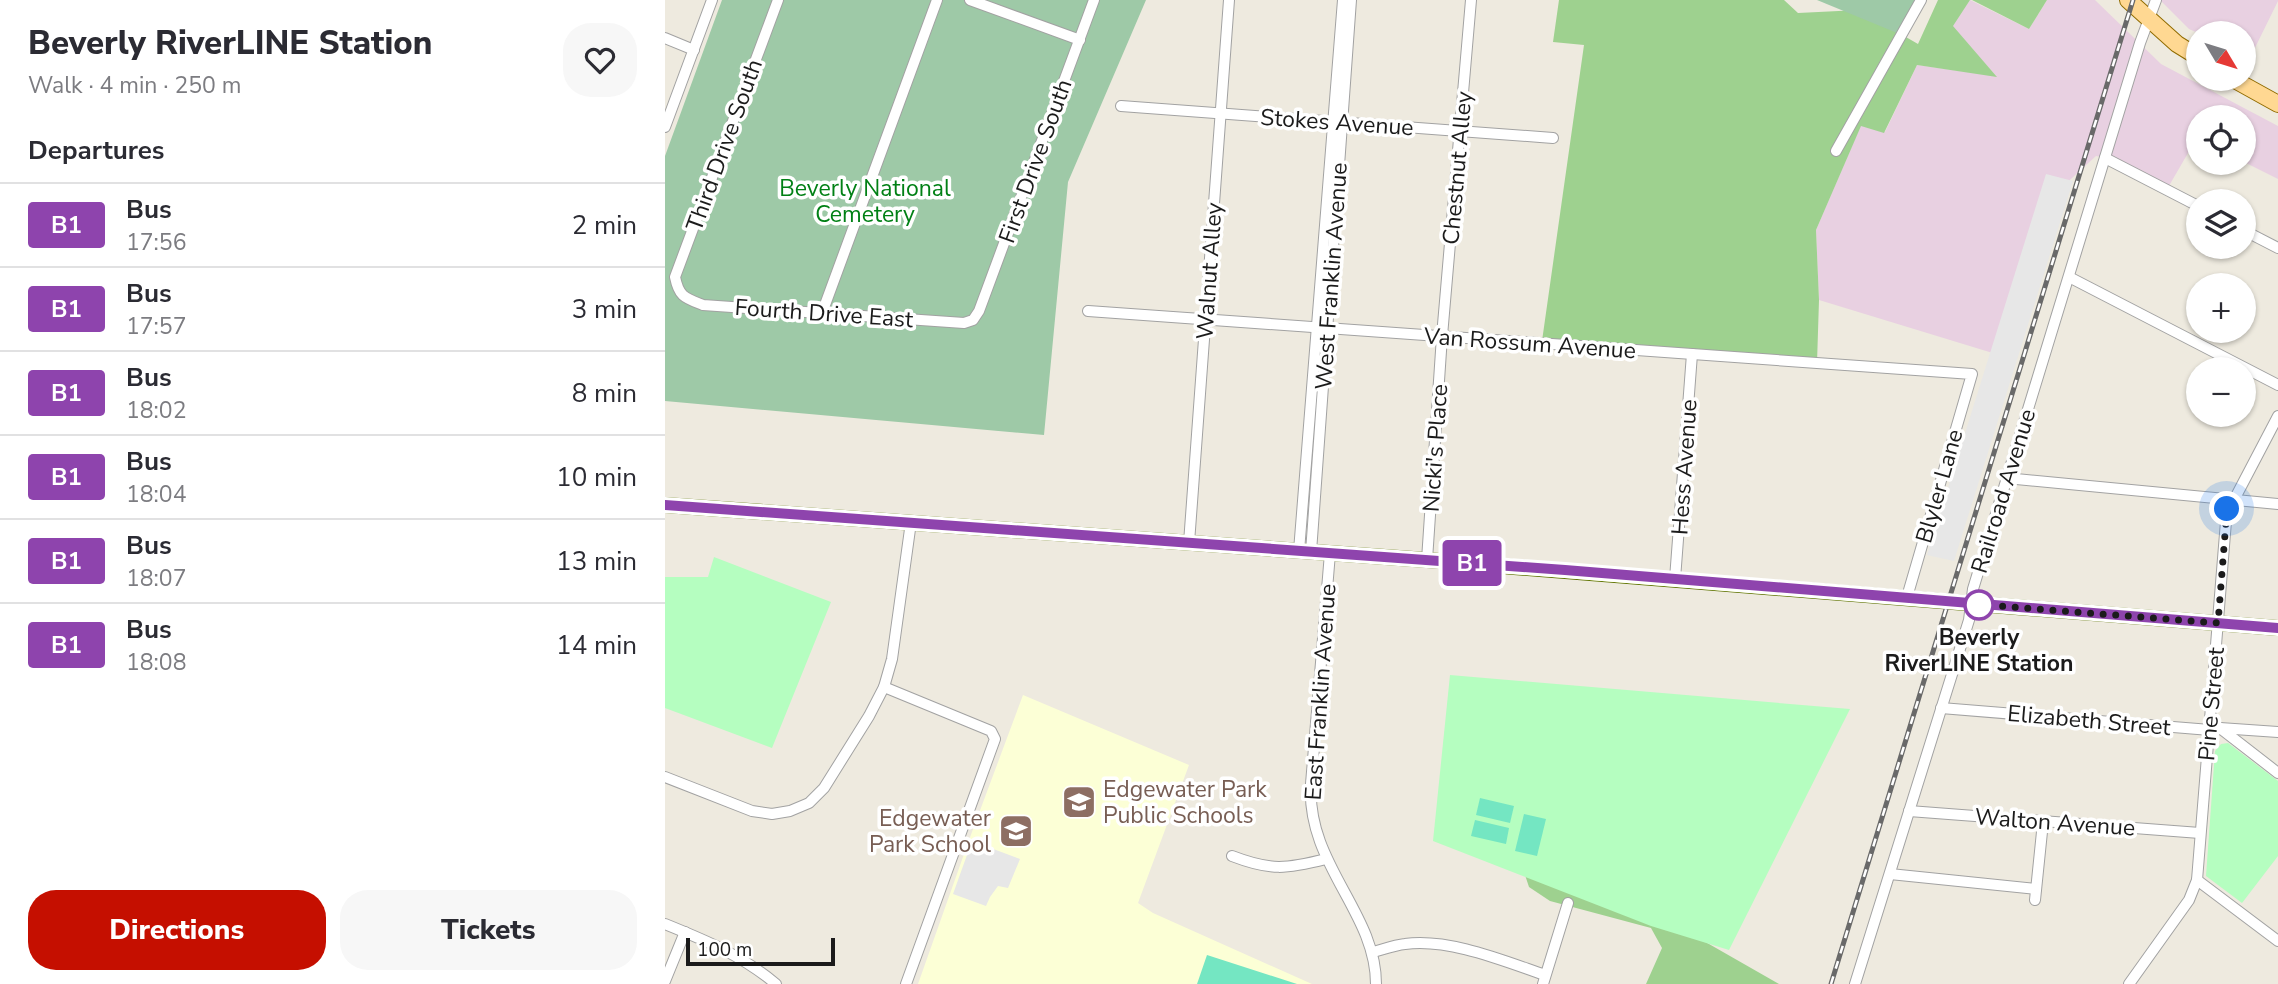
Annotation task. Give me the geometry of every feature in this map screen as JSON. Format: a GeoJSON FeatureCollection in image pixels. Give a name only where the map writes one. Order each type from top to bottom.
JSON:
{"type":"FeatureCollection","features":[{"type":"Feature","properties":{"kind":"main road"},"geometry":{"type":"LineString","coordinates":[[2128,0],[2186,50]]}},
{"type":"Feature","properties":{"kind":"main road"},"geometry":{"type":"LineString","coordinates":[[2255,91],[2278,104]]}},
{"type":"Feature","properties":{"kind":"street"},"geometry":{"type":"LineString","coordinates":[[665,127],[712,0]]}},
{"type":"Feature","properties":{"kind":"street","name":"Third Drive South"},"geometry":{"type":"LineString","coordinates":[[678,291],[675,277],[778,0]]}},
{"type":"Feature","properties":{"kind":"street"},"geometry":{"type":"LineString","coordinates":[[822,313],[936,0]]}},
{"type":"Feature","properties":{"kind":"street"},"geometry":{"type":"LineString","coordinates":[[970,0],[1080,40]]}},
{"type":"Feature","properties":{"kind":"street","name":"First Drive South"},"geometry":{"type":"LineString","coordinates":[[973,320],[983,300],[1094,0]]}},
{"type":"Feature","properties":{"kind":"street","name":"Walnut Alley"},"geometry":{"type":"LineString","coordinates":[[1189,543],[1229,0]]}},
{"type":"Feature","properties":{"kind":"street","name":"West Franklin Avenue"},"geometry":{"type":"LineString","coordinates":[[1305,551],[1337,122],[1343,0]]}},
{"type":"Feature","properties":{"kind":"street","name":"West Franklin Avenue"},"geometry":{"type":"LineString","coordinates":[[1337,122],[1351,0]]}},
{"type":"Feature","properties":{"kind":"street","name":"Chestnut Alley"},"geometry":{"type":"LineString","coordinates":[[1442,336],[1471,0]]}},
{"type":"Feature","properties":{"kind":"street"},"geometry":{"type":"LineString","coordinates":[[1836,151],[1921,0]]}},
{"type":"Feature","properties":{"kind":"street","name":"Railroad Avenue"},"geometry":{"type":"LineString","coordinates":[[1855,984],[1941,708],[2006,478],[2140,43],[2156,0]]}},
{"type":"Feature","properties":{"kind":"street"},"geometry":{"type":"LineString","coordinates":[[665,38],[694,50]]}},
{"type":"Feature","properties":{"kind":"street","name":"Stokes Avenue"},"geometry":{"type":"LineString","coordinates":[[1121,106],[1553,138]]}},
{"type":"Feature","properties":{"kind":"street"},"geometry":{"type":"LineString","coordinates":[[2105,158],[2186,200]]}},
{"type":"Feature","properties":{"kind":"street"},"geometry":{"type":"LineString","coordinates":[[2256,237],[2278,248]]}},
{"type":"Feature","properties":{"kind":"street"},"geometry":{"type":"LineString","coordinates":[[2069,277],[2278,385]]}},
{"type":"Feature","properties":{"kind":"street","name":"Fourth Drive East"},"geometry":{"type":"LineString","coordinates":[[678,291],[687,299],[703,305],[964,323],[973,320]]}},
{"type":"Feature","properties":{"kind":"street","name":"Van Rossum Avenue"},"geometry":{"type":"LineString","coordinates":[[1088,311],[1972,374]]}},
{"type":"Feature","properties":{"kind":"street","name":"Nicki's Place"},"geometry":{"type":"LineString","coordinates":[[1427,560],[1442,336]]}},
{"type":"Feature","properties":{"kind":"street","name":"Hess Avenue"},"geometry":{"type":"LineString","coordinates":[[1675,579],[1692,354]]}},
{"type":"Feature","properties":{"kind":"street","name":"Blyler Lane"},"geometry":{"type":"LineString","coordinates":[[1907,597],[1972,374]]}},
{"type":"Feature","properties":{"kind":"street","name":"Pine Street"},"geometry":{"type":"LineString","coordinates":[[2129,984],[2189,900],[2197,880],[2200,833],[2215,729],[2218,623],[2227,509],[2278,416]]}},
{"type":"Feature","properties":{"kind":"street"},"geometry":{"type":"LineString","coordinates":[[2006,478],[2278,504]]}},
{"type":"Feature","properties":{"kind":"street"},"geometry":{"type":"LineString","coordinates":[[665,505],[1427,560],[2278,628]]}},
{"type":"Feature","properties":{"kind":"street"},"geometry":{"type":"LineString","coordinates":[[665,778],[752,811],[772,814],[790,811],[809,803],[824,788],[884,687],[892,659],[911,522]]}},
{"type":"Feature","properties":{"kind":"street","name":"East Franklin Avenue"},"geometry":{"type":"LineString","coordinates":[[1330,553],[1311,815],[1326,859],[1373,952],[1376,984]]}},
{"type":"Feature","properties":{"kind":"street"},"geometry":{"type":"LineString","coordinates":[[884,687],[991,731],[995,739],[906,984]]}},
{"type":"Feature","properties":{"kind":"street","name":"Elizabeth Street"},"geometry":{"type":"LineString","coordinates":[[1941,708],[2278,732]]}},
{"type":"Feature","properties":{"kind":"street"},"geometry":{"type":"LineString","coordinates":[[2215,729],[2278,773]]}},
{"type":"Feature","properties":{"kind":"street","name":"Walton Avenue"},"geometry":{"type":"LineString","coordinates":[[1909,811],[2200,833]]}},
{"type":"Feature","properties":{"kind":"street"},"geometry":{"type":"LineString","coordinates":[[1890,874],[2035,895],[2043,822]]}},
{"type":"Feature","properties":{"kind":"street"},"geometry":{"type":"LineString","coordinates":[[1232,856],[1258,865],[1279,868],[1326,859]]}},
{"type":"Feature","properties":{"kind":"street"},"geometry":{"type":"LineString","coordinates":[[2197,880],[2278,941]]}},
{"type":"Feature","properties":{"kind":"street"},"geometry":{"type":"LineString","coordinates":[[1373,952],[1405,944],[1445,946],[1507,962],[1544,980],[1568,902]]}},
{"type":"Feature","properties":{"kind":"street"},"geometry":{"type":"LineString","coordinates":[[665,924],[742,958],[776,984]]}},
{"type":"Feature","properties":{"kind":"street"},"geometry":{"type":"LineString","coordinates":[[665,981],[685,932]]}},
{"type":"Feature","properties":{"kind":"shaded area"},"geometry":{"type":"Polygon","coordinates":[[[1970,0],[2029,29],[2047,0],[2095,0],[2161,64],[2186,77],[2186,91],[2212,91],[2238,105],[2186,105],[2186,157],[2166,191],[2105,158],[2096,156],[2060,189],[2009,358],[1819,300],[1816,230],[1861,125],[1885,132],[1917,65],[1996,76],[1952,26],[1970,0]]]}},
{"type":"Feature","properties":{"kind":"shaded area"},"geometry":{"type":"Polygon","coordinates":[[[2160,0],[2278,0],[2256,46],[2256,21],[2186,21],[2186,26],[2160,0]]]}},
{"type":"Feature","properties":{"kind":"shaded area"},"geometry":{"type":"Polygon","coordinates":[[[2256,114],[2278,126],[2278,179],[2256,168],[2256,114]]]}},
{"type":"Feature","properties":{"kind":"shaded area"},"geometry":{"type":"Polygon","coordinates":[[[2046,174],[2073,181],[1954,561],[1927,555],[2046,174]]]}},
{"type":"Feature","properties":{"kind":"shaded area","name":"Edgewater Park Public Schools"},"geometry":{"type":"Polygon","coordinates":[[[1023,695],[1189,765],[1138,903],[1153,913],[1312,984],[918,984],[1023,695]]]}},
{"type":"Feature","properties":{"kind":"shaded area"},"geometry":{"type":"Polygon","coordinates":[[[972,841],[1020,859],[1008,888],[998,886],[986,906],[953,894],[972,841]]]}},
{"type":"Feature","properties":{"kind":"green space","name":"Beverly National Cemetery"},"geometry":{"type":"Polygon","coordinates":[[[722,0],[1146,0],[1068,182],[1044,435],[665,401],[665,156],[722,0]]]}},
{"type":"Feature","properties":{"kind":"green space"},"geometry":{"type":"Polygon","coordinates":[[[1559,0],[1784,0],[1798,13],[1859,10],[1918,44],[1938,0],[1970,0],[1953,26],[1997,77],[1917,65],[1884,133],[1861,126],[1816,230],[1819,300],[1817,363],[1542,341],[1584,45],[1553,42],[1559,0]]]}},
{"type":"Feature","properties":{"kind":"green space"},"geometry":{"type":"Polygon","coordinates":[[[1817,0],[1921,0],[1902,35],[1817,0]]]}},
{"type":"Feature","properties":{"kind":"green space"},"geometry":{"type":"Polygon","coordinates":[[[1972,0],[2047,0],[2029,29],[1972,0]]]}},
{"type":"Feature","properties":{"kind":"green space"},"geometry":{"type":"Polygon","coordinates":[[[714,557],[831,602],[772,748],[665,708],[665,577],[708,577],[714,557]]]}},
{"type":"Feature","properties":{"kind":"green space"},"geometry":{"type":"Polygon","coordinates":[[[1450,675],[1850,709],[1729,950],[1651,926],[1433,841],[1450,675]]]}},
{"type":"Feature","properties":{"kind":"green space"},"geometry":{"type":"Polygon","coordinates":[[[2228,743],[2278,781],[2278,856],[2242,903],[2206,876],[2215,751],[2221,744],[2228,743]]]}},
{"type":"Feature","properties":{"kind":"green space"},"geometry":{"type":"Polygon","coordinates":[[[1480,798],[1514,806],[1510,823],[1476,815],[1480,798]]]}},
{"type":"Feature","properties":{"kind":"green space"},"geometry":{"type":"Polygon","coordinates":[[[1524,814],[1546,819],[1537,856],[1515,851],[1524,814]]]}},
{"type":"Feature","properties":{"kind":"green space"},"geometry":{"type":"Polygon","coordinates":[[[1475,820],[1509,828],[1506,844],[1471,836],[1475,820]]]}},
{"type":"Feature","properties":{"kind":"green space"},"geometry":{"type":"Polygon","coordinates":[[[1523,869],[1667,920],[1779,984],[1646,984],[1662,948],[1651,928],[1550,901],[1529,887],[1523,869]]]}},
{"type":"Feature","properties":{"kind":"green space"},"geometry":{"type":"Polygon","coordinates":[[[1207,955],[1297,984],[1197,984],[1207,955]]]}},
{"type":"Feature","properties":{"kind":"railway"},"geometry":{"type":"LineString","coordinates":[[1831,984],[2133,0]]}},
{"type":"Feature","properties":{"kind":"bus line","name":"B1"},"geometry":{"type":"LineString","coordinates":[[665,505],[1565,570],[2278,628]]}},
{"type":"Feature","properties":{"kind":"place","name":"Beverly RiverLINE Station"},"geometry":{"type":"Point","coordinates":[1979,605]}},
{"type":"Feature","properties":{"kind":"place","name":"Edgewater Park Public Schools"},"geometry":{"type":"Point","coordinates":[1079,802]}},
{"type":"Feature","properties":{"kind":"place","name":"Edgewater Park School"},"geometry":{"type":"Point","coordinates":[1016,831]}},
{"type":"Feature","properties":{"kind":"route"},"geometry":{"type":"LineString","coordinates":[[1979,605],[1972,604],[2218,623],[2227,509]]}}]}
